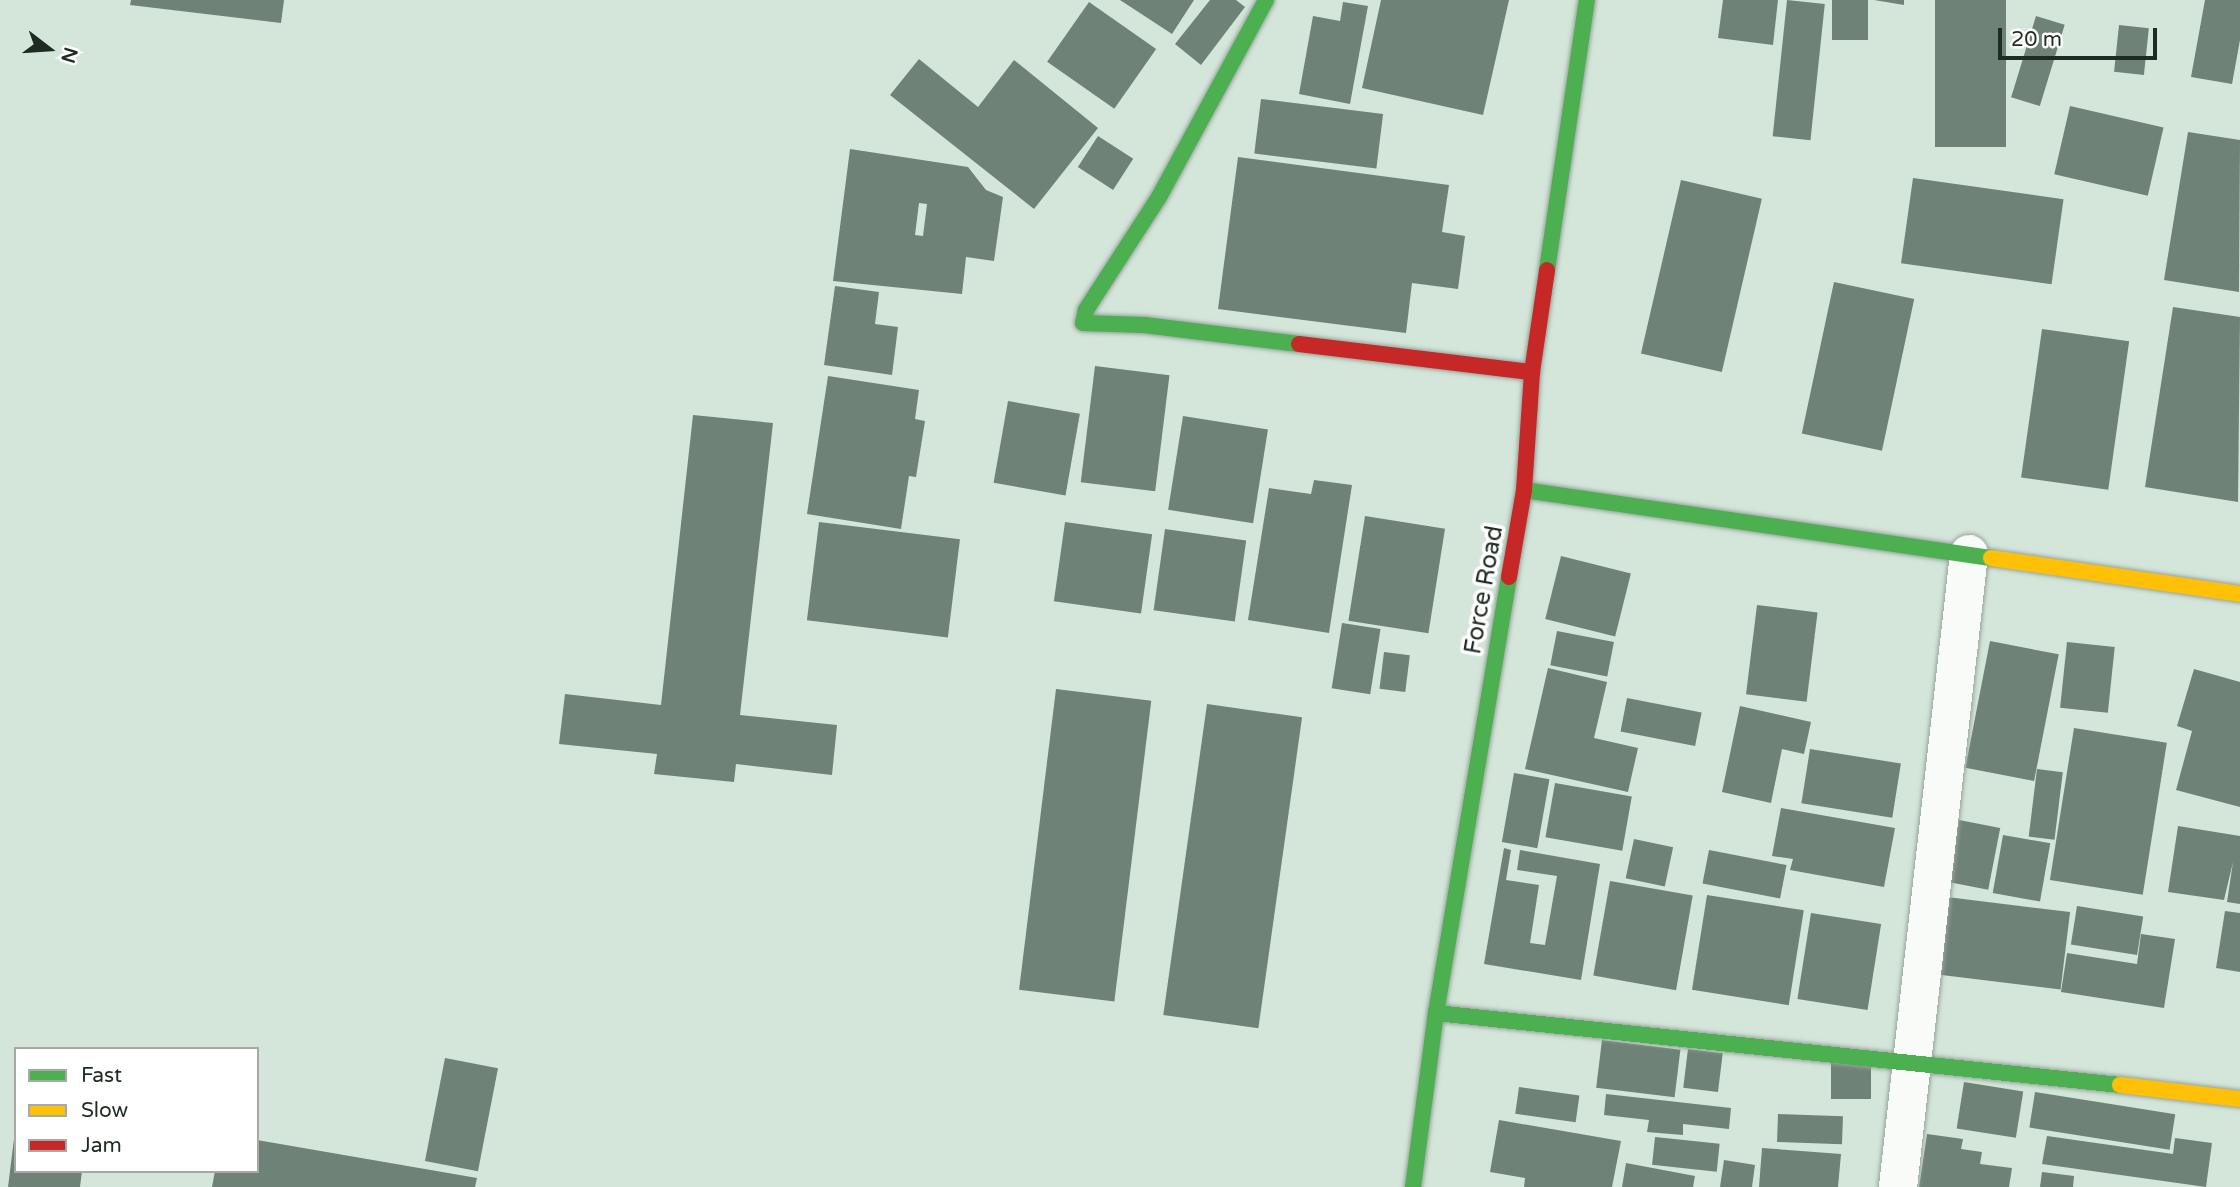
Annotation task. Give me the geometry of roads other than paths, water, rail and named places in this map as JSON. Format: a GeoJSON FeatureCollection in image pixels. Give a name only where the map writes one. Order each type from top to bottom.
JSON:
{"type":"FeatureCollection","features":[{"type":"Feature","properties":{"kind":"street"},"geometry":{"type":"LineString","coordinates":[[1266,0],[1159,197],[1086,310],[1083,323],[1144,326],[1532,372]]}},
{"type":"Feature","properties":{"kind":"street","name":"Force Road"},"geometry":{"type":"LineString","coordinates":[[1413,1187],[1436,1013],[1524,491],[1532,372],[1587,0]]}},
{"type":"Feature","properties":{"kind":"street"},"geometry":{"type":"LineString","coordinates":[[1524,491],[2240,594]]}},
{"type":"Feature","properties":{"kind":"street"},"geometry":{"type":"LineString","coordinates":[[1898,1187],[1969,554]]}},
{"type":"Feature","properties":{"kind":"street"},"geometry":{"type":"LineString","coordinates":[[1436,1013],[1913,1060],[2240,1099]]}}]}
